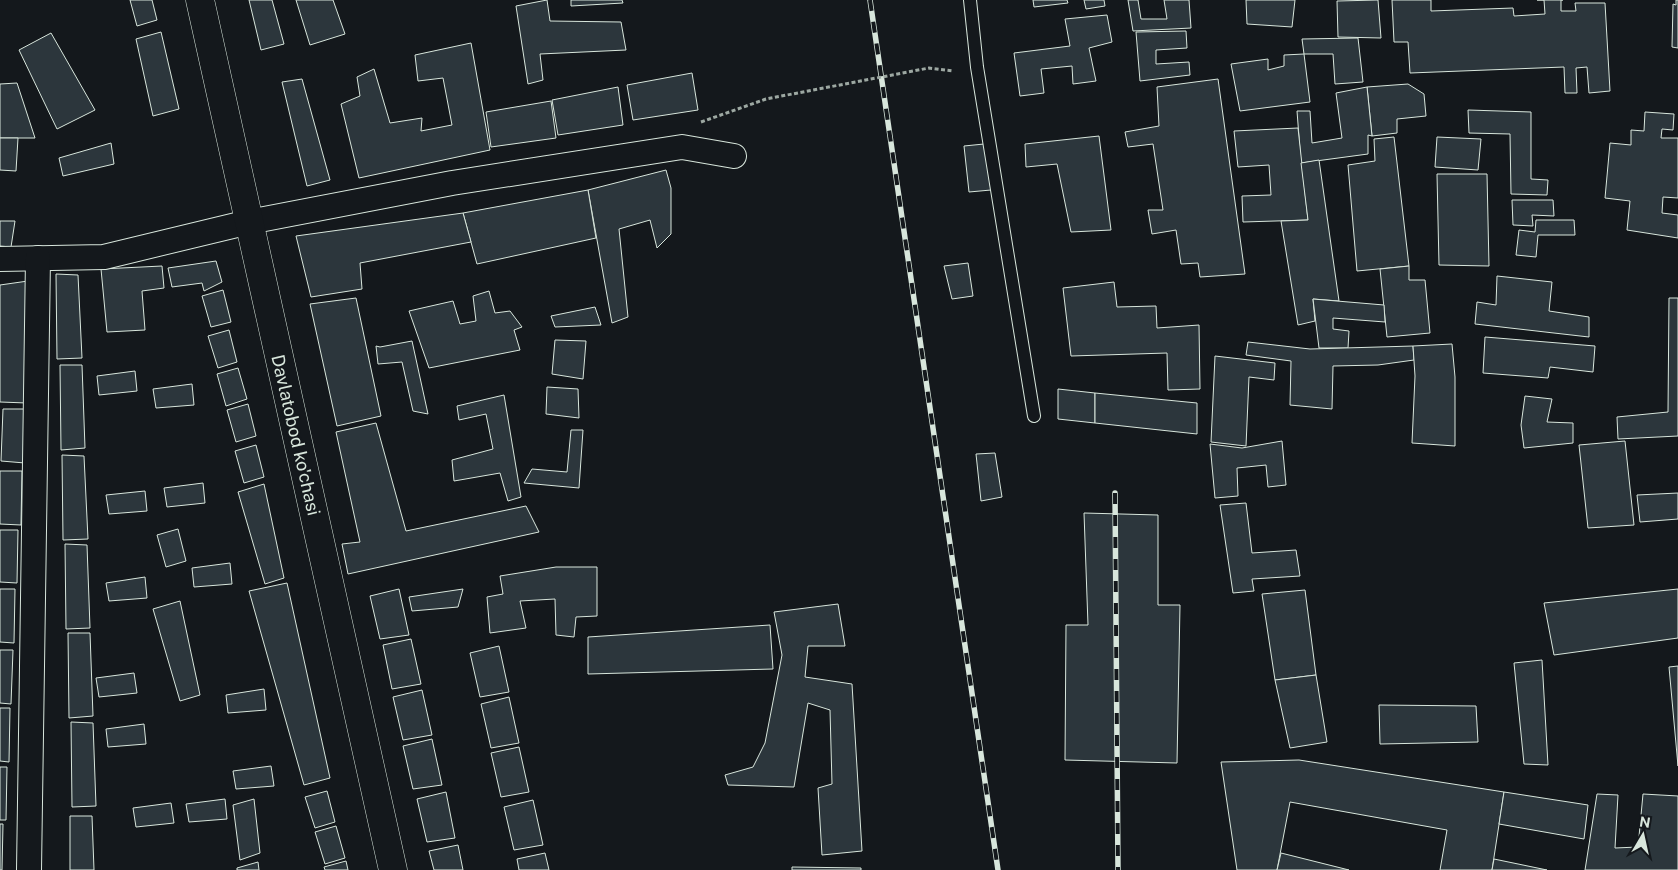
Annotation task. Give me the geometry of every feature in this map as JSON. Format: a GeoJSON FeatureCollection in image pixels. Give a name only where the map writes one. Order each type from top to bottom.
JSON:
{"type":"FeatureCollection","features":[{"type":"Feature","properties":{"kind":"street","name":"Davlatobod ko'chasi"},"geometry":{"type":"LineString","coordinates":[[200,0],[393,870]]}},
{"type":"Feature","properties":{"kind":"street"},"geometry":{"type":"LineString","coordinates":[[0,259],[104,257],[249,222],[452,183],[682,147],[734,156]]}},
{"type":"Feature","properties":{"kind":"street"},"geometry":{"type":"LineString","coordinates":[[29,870],[38,258]]}},
{"type":"Feature","properties":{"kind":"lane"},"geometry":{"type":"LineString","coordinates":[[970,0],[977,67],[1034,416]]}},
{"type":"Feature","properties":{"kind":"path"},"geometry":{"type":"LineString","coordinates":[[701,122],[766,99],[929,68],[953,71]]}},
{"type":"Feature","properties":{"kind":"building"},"geometry":{"type":"Polygon","coordinates":[[[130,0],[152,0],[157,20],[137,26],[130,0]]]}},
{"type":"Feature","properties":{"kind":"building"},"geometry":{"type":"Polygon","coordinates":[[[249,0],[272,0],[284,44],[261,50],[249,0]]]}},
{"type":"Feature","properties":{"kind":"building"},"geometry":{"type":"Polygon","coordinates":[[[296,0],[333,0],[345,34],[310,45],[296,0]]]}},
{"type":"Feature","properties":{"kind":"building"},"geometry":{"type":"Polygon","coordinates":[[[547,0],[550,21],[621,22],[626,50],[540,54],[543,80],[528,84],[516,6],[547,0]]]}},
{"type":"Feature","properties":{"kind":"building"},"geometry":{"type":"Polygon","coordinates":[[[571,0],[622,0],[623,3],[571,6],[571,0]]]}},
{"type":"Feature","properties":{"kind":"building"},"geometry":{"type":"Polygon","coordinates":[[[1033,0],[1067,0],[1068,3],[1034,7],[1033,0]]]}},
{"type":"Feature","properties":{"kind":"building"},"geometry":{"type":"Polygon","coordinates":[[[1084,0],[1104,0],[1105,6],[1086,9],[1084,0]]]}},
{"type":"Feature","properties":{"kind":"building"},"geometry":{"type":"Polygon","coordinates":[[[1128,0],[1138,0],[1141,19],[1167,19],[1164,0],[1189,0],[1191,28],[1133,31],[1128,0]]]}},
{"type":"Feature","properties":{"kind":"building"},"geometry":{"type":"Polygon","coordinates":[[[1246,0],[1295,0],[1292,27],[1247,24],[1246,0]]]}},
{"type":"Feature","properties":{"kind":"building"},"geometry":{"type":"Polygon","coordinates":[[[1378,0],[1381,38],[1338,37],[1337,1],[1378,0]]]}},
{"type":"Feature","properties":{"kind":"building"},"geometry":{"type":"Polygon","coordinates":[[[1392,0],[1431,0],[1431,11],[1513,8],[1514,16],[1545,14],[1544,0],[1561,0],[1561,11],[1576,11],[1575,3],[1605,3],[1610,91],[1589,93],[1587,67],[1576,68],[1577,93],[1565,93],[1564,67],[1410,73],[1408,42],[1394,42],[1392,0]]]}},
{"type":"Feature","properties":{"kind":"building"},"geometry":{"type":"Polygon","coordinates":[[[1676,0],[1678,0],[1678,48],[1672,47],[1673,4],[1676,5],[1676,0]]]}},
{"type":"Feature","properties":{"kind":"building"},"geometry":{"type":"Polygon","coordinates":[[[1107,15],[1112,42],[1089,48],[1096,81],[1073,84],[1072,66],[1041,69],[1044,93],[1020,96],[1014,53],[1070,46],[1065,19],[1107,15]]]}},
{"type":"Feature","properties":{"kind":"building"},"geometry":{"type":"Polygon","coordinates":[[[1186,31],[1187,48],[1156,50],[1156,64],[1189,62],[1190,75],[1140,81],[1136,32],[1186,31]]]}},
{"type":"Feature","properties":{"kind":"building"},"geometry":{"type":"Polygon","coordinates":[[[161,32],[179,109],[153,116],[136,39],[161,32]]]}},
{"type":"Feature","properties":{"kind":"building"},"geometry":{"type":"Polygon","coordinates":[[[51,33],[95,110],[57,129],[19,50],[51,33]]]}},
{"type":"Feature","properties":{"kind":"building"},"geometry":{"type":"Polygon","coordinates":[[[1358,38],[1363,82],[1335,84],[1333,54],[1304,54],[1302,39],[1358,38]]]}},
{"type":"Feature","properties":{"kind":"building"},"geometry":{"type":"Polygon","coordinates":[[[471,43],[490,150],[359,178],[341,104],[360,96],[357,77],[374,69],[390,123],[422,118],[421,131],[452,125],[443,78],[418,81],[415,55],[471,43]]]}},
{"type":"Feature","properties":{"kind":"building"},"geometry":{"type":"Polygon","coordinates":[[[1304,54],[1310,102],[1240,111],[1231,64],[1268,59],[1268,70],[1284,66],[1284,55],[1304,54]]]}},
{"type":"Feature","properties":{"kind":"building"},"geometry":{"type":"Polygon","coordinates":[[[692,73],[698,110],[633,120],[627,85],[692,73]]]}},
{"type":"Feature","properties":{"kind":"building"},"geometry":{"type":"Polygon","coordinates":[[[302,79],[330,180],[307,186],[282,82],[302,79]]]}},
{"type":"Feature","properties":{"kind":"building"},"geometry":{"type":"Polygon","coordinates":[[[1218,79],[1245,274],[1200,277],[1198,263],[1181,264],[1176,230],[1152,234],[1148,210],[1163,210],[1153,144],[1128,147],[1125,132],[1159,126],[1157,87],[1218,79]]]}},
{"type":"Feature","properties":{"kind":"building"},"geometry":{"type":"Polygon","coordinates":[[[17,83],[35,138],[0,138],[0,84],[17,83]]]}},
{"type":"Feature","properties":{"kind":"building"},"geometry":{"type":"Polygon","coordinates":[[[1408,84],[1424,94],[1426,116],[1397,119],[1397,133],[1372,136],[1367,87],[1408,84]]]}},
{"type":"Feature","properties":{"kind":"building"},"geometry":{"type":"Polygon","coordinates":[[[618,87],[623,125],[558,135],[552,100],[618,87]]]}},
{"type":"Feature","properties":{"kind":"building"},"geometry":{"type":"Polygon","coordinates":[[[1367,87],[1372,136],[1368,135],[1368,154],[1301,163],[1297,111],[1310,111],[1312,143],[1342,138],[1336,93],[1367,87]]]}},
{"type":"Feature","properties":{"kind":"building"},"geometry":{"type":"Polygon","coordinates":[[[551,101],[556,138],[491,147],[486,112],[551,101]]]}},
{"type":"Feature","properties":{"kind":"building"},"geometry":{"type":"Polygon","coordinates":[[[1468,110],[1531,112],[1531,179],[1548,180],[1547,195],[1511,194],[1510,134],[1469,133],[1468,110]]]}},
{"type":"Feature","properties":{"kind":"building"},"geometry":{"type":"Polygon","coordinates":[[[1645,112],[1674,114],[1673,130],[1662,129],[1661,138],[1678,138],[1678,198],[1663,197],[1662,213],[1678,215],[1678,238],[1627,230],[1630,201],[1605,198],[1610,143],[1631,145],[1631,130],[1644,131],[1645,112]]]}},
{"type":"Feature","properties":{"kind":"building"},"geometry":{"type":"Polygon","coordinates":[[[1298,128],[1308,220],[1243,222],[1242,196],[1271,195],[1269,165],[1238,167],[1234,131],[1298,128]]]}},
{"type":"Feature","properties":{"kind":"building"},"geometry":{"type":"Polygon","coordinates":[[[1099,136],[1111,230],[1071,232],[1057,164],[1026,167],[1025,144],[1099,136]]]}},
{"type":"Feature","properties":{"kind":"building"},"geometry":{"type":"Polygon","coordinates":[[[1394,137],[1409,266],[1357,271],[1348,165],[1375,161],[1374,139],[1394,137]]]}},
{"type":"Feature","properties":{"kind":"building"},"geometry":{"type":"Polygon","coordinates":[[[1437,137],[1481,139],[1478,170],[1435,167],[1437,137]]]}},
{"type":"Feature","properties":{"kind":"building"},"geometry":{"type":"Polygon","coordinates":[[[0,138],[18,138],[16,171],[0,170],[0,138]]]}},
{"type":"Feature","properties":{"kind":"building"},"geometry":{"type":"Polygon","coordinates":[[[111,143],[114,164],[63,176],[59,158],[111,143]]]}},
{"type":"Feature","properties":{"kind":"building"},"geometry":{"type":"Polygon","coordinates":[[[984,144],[991,190],[969,192],[964,146],[984,144]]]}},
{"type":"Feature","properties":{"kind":"building"},"geometry":{"type":"Polygon","coordinates":[[[1319,160],[1339,301],[1313,299],[1315,321],[1298,325],[1281,221],[1308,220],[1301,163],[1319,160]]]}},
{"type":"Feature","properties":{"kind":"building"},"geometry":{"type":"Polygon","coordinates":[[[666,170],[671,188],[671,234],[657,248],[650,220],[619,229],[628,317],[612,323],[588,190],[666,170]]]}},
{"type":"Feature","properties":{"kind":"building"},"geometry":{"type":"Polygon","coordinates":[[[1437,174],[1487,174],[1489,266],[1439,265],[1437,174]]]}},
{"type":"Feature","properties":{"kind":"building"},"geometry":{"type":"Polygon","coordinates":[[[588,190],[596,238],[477,264],[463,213],[588,190]]]}},
{"type":"Feature","properties":{"kind":"building"},"geometry":{"type":"Polygon","coordinates":[[[1512,200],[1553,200],[1554,216],[1532,215],[1533,226],[1513,225],[1512,200]]]}},
{"type":"Feature","properties":{"kind":"building"},"geometry":{"type":"Polygon","coordinates":[[[463,213],[471,242],[360,263],[362,289],[311,297],[296,236],[463,213]]]}},
{"type":"Feature","properties":{"kind":"building"},"geometry":{"type":"Polygon","coordinates":[[[1536,220],[1574,220],[1575,235],[1538,235],[1536,257],[1516,255],[1519,230],[1535,232],[1536,220]]]}},
{"type":"Feature","properties":{"kind":"building"},"geometry":{"type":"Polygon","coordinates":[[[0,221],[15,221],[11,247],[0,246],[0,221]]]}},
{"type":"Feature","properties":{"kind":"building"},"geometry":{"type":"Polygon","coordinates":[[[216,261],[222,282],[204,291],[202,283],[172,287],[168,268],[216,261]]]}},
{"type":"Feature","properties":{"kind":"building"},"geometry":{"type":"Polygon","coordinates":[[[968,263],[973,296],[952,299],[944,266],[968,263]]]}},
{"type":"Feature","properties":{"kind":"building"},"geometry":{"type":"Polygon","coordinates":[[[162,266],[164,288],[142,291],[145,330],[107,332],[101,269],[162,266]]]}},
{"type":"Feature","properties":{"kind":"building"},"geometry":{"type":"Polygon","coordinates":[[[1409,266],[1409,280],[1425,280],[1430,333],[1387,337],[1380,269],[1409,266]]]}},
{"type":"Feature","properties":{"kind":"building"},"geometry":{"type":"Polygon","coordinates":[[[56,274],[78,275],[82,358],[57,359],[56,274]]]}},
{"type":"Feature","properties":{"kind":"building"},"geometry":{"type":"Polygon","coordinates":[[[1497,276],[1552,282],[1549,311],[1589,317],[1589,337],[1475,324],[1477,302],[1496,305],[1497,276]]]}},
{"type":"Feature","properties":{"kind":"building"},"geometry":{"type":"Polygon","coordinates":[[[28,281],[27,403],[0,402],[0,285],[28,281]]]}},
{"type":"Feature","properties":{"kind":"building"},"geometry":{"type":"Polygon","coordinates":[[[1114,282],[1117,307],[1156,306],[1157,328],[1199,325],[1200,389],[1168,390],[1167,353],[1071,356],[1063,288],[1114,282]]]}},
{"type":"Feature","properties":{"kind":"building"},"geometry":{"type":"Polygon","coordinates":[[[223,290],[231,322],[211,327],[202,296],[223,290]]]}},
{"type":"Feature","properties":{"kind":"building"},"geometry":{"type":"Polygon","coordinates":[[[489,291],[495,313],[510,311],[522,327],[514,330],[520,350],[429,368],[409,311],[453,301],[460,324],[476,321],[473,296],[489,291]]]}},
{"type":"Feature","properties":{"kind":"building"},"geometry":{"type":"Polygon","coordinates":[[[356,298],[381,416],[337,426],[310,304],[356,298]]]}},
{"type":"Feature","properties":{"kind":"building"},"geometry":{"type":"Polygon","coordinates":[[[1669,298],[1678,298],[1678,436],[1618,439],[1617,417],[1668,412],[1669,298]]]}},
{"type":"Feature","properties":{"kind":"building"},"geometry":{"type":"Polygon","coordinates":[[[1313,299],[1384,305],[1385,322],[1333,318],[1333,329],[1349,331],[1348,348],[1319,348],[1313,299]]]}},
{"type":"Feature","properties":{"kind":"building"},"geometry":{"type":"Polygon","coordinates":[[[595,307],[601,325],[555,327],[551,316],[595,307]]]}},
{"type":"Feature","properties":{"kind":"building"},"geometry":{"type":"Polygon","coordinates":[[[229,330],[237,362],[218,368],[208,336],[229,330]]]}},
{"type":"Feature","properties":{"kind":"building"},"geometry":{"type":"Polygon","coordinates":[[[1485,337],[1595,346],[1593,372],[1550,367],[1548,378],[1483,373],[1485,337]]]}},
{"type":"Feature","properties":{"kind":"building"},"geometry":{"type":"Polygon","coordinates":[[[555,340],[586,341],[583,379],[552,374],[555,340]]]}},
{"type":"Feature","properties":{"kind":"building"},"geometry":{"type":"Polygon","coordinates":[[[412,341],[428,414],[413,411],[402,362],[378,364],[376,346],[380,347],[412,341]]]}},
{"type":"Feature","properties":{"kind":"building"},"geometry":{"type":"Polygon","coordinates":[[[1248,342],[1310,349],[1413,346],[1414,360],[1378,365],[1333,366],[1332,409],[1290,405],[1291,361],[1246,355],[1248,342]]]}},
{"type":"Feature","properties":{"kind":"building"},"geometry":{"type":"Polygon","coordinates":[[[1452,344],[1455,377],[1455,446],[1412,443],[1415,376],[1413,346],[1452,344]]]}},
{"type":"Feature","properties":{"kind":"building"},"geometry":{"type":"Polygon","coordinates":[[[1215,356],[1275,363],[1274,380],[1249,377],[1246,446],[1211,442],[1215,356]]]}},
{"type":"Feature","properties":{"kind":"building"},"geometry":{"type":"Polygon","coordinates":[[[60,365],[82,365],[85,448],[61,450],[60,365]]]}},
{"type":"Feature","properties":{"kind":"building"},"geometry":{"type":"Polygon","coordinates":[[[238,368],[247,399],[226,406],[217,374],[238,368]]]}},
{"type":"Feature","properties":{"kind":"building"},"geometry":{"type":"Polygon","coordinates":[[[135,371],[137,391],[99,395],[97,376],[135,371]]]}},
{"type":"Feature","properties":{"kind":"building"},"geometry":{"type":"Polygon","coordinates":[[[192,384],[194,405],[156,408],[153,389],[192,384]]]}},
{"type":"Feature","properties":{"kind":"building"},"geometry":{"type":"Polygon","coordinates":[[[547,387],[578,389],[579,418],[546,414],[547,387]]]}},
{"type":"Feature","properties":{"kind":"building"},"geometry":{"type":"Polygon","coordinates":[[[1058,389],[1095,393],[1095,423],[1058,419],[1058,389]]]}},
{"type":"Feature","properties":{"kind":"building"},"geometry":{"type":"Polygon","coordinates":[[[1095,393],[1197,403],[1197,434],[1095,423],[1095,393]]]}},
{"type":"Feature","properties":{"kind":"building"},"geometry":{"type":"Polygon","coordinates":[[[504,395],[521,497],[508,501],[500,473],[454,481],[452,460],[493,449],[486,414],[459,420],[457,406],[504,395]]]}},
{"type":"Feature","properties":{"kind":"building"},"geometry":{"type":"Polygon","coordinates":[[[1525,396],[1552,399],[1547,422],[1573,423],[1573,443],[1524,448],[1521,425],[1525,396]]]}},
{"type":"Feature","properties":{"kind":"building"},"geometry":{"type":"Polygon","coordinates":[[[248,404],[256,436],[236,442],[227,410],[248,404]]]}},
{"type":"Feature","properties":{"kind":"building"},"geometry":{"type":"Polygon","coordinates":[[[3,409],[26,409],[25,463],[1,461],[3,409]]]}},
{"type":"Feature","properties":{"kind":"building"},"geometry":{"type":"Polygon","coordinates":[[[376,423],[406,531],[526,506],[539,532],[348,574],[342,544],[360,542],[336,432],[376,423]]]}},
{"type":"Feature","properties":{"kind":"building"},"geometry":{"type":"Polygon","coordinates":[[[571,430],[583,430],[579,488],[524,483],[532,469],[567,472],[571,430]]]}},
{"type":"Feature","properties":{"kind":"building"},"geometry":{"type":"Polygon","coordinates":[[[1282,441],[1286,485],[1268,487],[1266,465],[1237,468],[1238,496],[1215,498],[1210,444],[1242,448],[1282,441]]]}},
{"type":"Feature","properties":{"kind":"building"},"geometry":{"type":"Polygon","coordinates":[[[1625,441],[1634,525],[1588,528],[1579,445],[1625,441]]]}},
{"type":"Feature","properties":{"kind":"building"},"geometry":{"type":"Polygon","coordinates":[[[256,445],[264,477],[244,483],[235,451],[256,445]]]}},
{"type":"Feature","properties":{"kind":"building"},"geometry":{"type":"Polygon","coordinates":[[[995,453],[1002,497],[981,501],[976,454],[995,453]]]}},
{"type":"Feature","properties":{"kind":"building"},"geometry":{"type":"Polygon","coordinates":[[[62,455],[84,456],[88,539],[63,540],[62,455]]]}},
{"type":"Feature","properties":{"kind":"building"},"geometry":{"type":"Polygon","coordinates":[[[0,471],[22,471],[21,525],[0,524],[0,471]]]}},
{"type":"Feature","properties":{"kind":"building"},"geometry":{"type":"Polygon","coordinates":[[[203,483],[205,503],[167,507],[164,488],[203,483]]]}},
{"type":"Feature","properties":{"kind":"building"},"geometry":{"type":"Polygon","coordinates":[[[264,484],[284,578],[265,584],[238,492],[264,484]]]}},
{"type":"Feature","properties":{"kind":"building"},"geometry":{"type":"Polygon","coordinates":[[[145,491],[147,511],[109,514],[106,495],[145,491]]]}},
{"type":"Feature","properties":{"kind":"building"},"geometry":{"type":"Polygon","coordinates":[[[1678,493],[1678,519],[1640,522],[1637,495],[1678,493]]]}},
{"type":"Feature","properties":{"kind":"building"},"geometry":{"type":"Polygon","coordinates":[[[1246,503],[1252,553],[1296,550],[1300,576],[1252,579],[1254,591],[1233,593],[1220,505],[1246,503]]]}},
{"type":"Feature","properties":{"kind":"building"},"geometry":{"type":"Polygon","coordinates":[[[1084,513],[1158,515],[1158,605],[1180,605],[1177,763],[1065,760],[1066,625],[1088,625],[1084,513]]]}},
{"type":"Feature","properties":{"kind":"building"},"geometry":{"type":"Polygon","coordinates":[[[178,529],[186,561],[166,567],[157,535],[178,529]]]}},
{"type":"Feature","properties":{"kind":"building"},"geometry":{"type":"Polygon","coordinates":[[[0,530],[18,530],[17,583],[0,582],[0,530]]]}},
{"type":"Feature","properties":{"kind":"building"},"geometry":{"type":"Polygon","coordinates":[[[65,544],[87,545],[90,628],[66,629],[65,544]]]}},
{"type":"Feature","properties":{"kind":"building"},"geometry":{"type":"Polygon","coordinates":[[[230,563],[232,584],[194,587],[192,568],[230,563]]]}},
{"type":"Feature","properties":{"kind":"building"},"geometry":{"type":"Polygon","coordinates":[[[556,567],[597,567],[597,616],[576,617],[574,637],[556,635],[555,599],[520,601],[526,628],[490,633],[487,597],[503,594],[500,576],[556,567]]]}},
{"type":"Feature","properties":{"kind":"building"},"geometry":{"type":"Polygon","coordinates":[[[145,577],[147,598],[109,601],[106,583],[145,577]]]}},
{"type":"Feature","properties":{"kind":"building"},"geometry":{"type":"Polygon","coordinates":[[[287,583],[330,778],[304,785],[249,591],[287,583]]]}},
{"type":"Feature","properties":{"kind":"building"},"geometry":{"type":"Polygon","coordinates":[[[0,589],[15,589],[14,643],[0,642],[0,589]]]}},
{"type":"Feature","properties":{"kind":"building"},"geometry":{"type":"Polygon","coordinates":[[[399,589],[409,635],[380,639],[370,596],[399,589]]]}},
{"type":"Feature","properties":{"kind":"building"},"geometry":{"type":"Polygon","coordinates":[[[463,589],[458,607],[412,611],[409,597],[463,589]]]}},
{"type":"Feature","properties":{"kind":"building"},"geometry":{"type":"Polygon","coordinates":[[[1678,589],[1678,638],[1554,655],[1544,603],[1678,589]]]}},
{"type":"Feature","properties":{"kind":"building"},"geometry":{"type":"Polygon","coordinates":[[[1305,590],[1316,675],[1275,680],[1262,594],[1305,590]]]}},
{"type":"Feature","properties":{"kind":"building"},"geometry":{"type":"Polygon","coordinates":[[[180,601],[200,695],[180,701],[153,609],[180,601]]]}},
{"type":"Feature","properties":{"kind":"building"},"geometry":{"type":"Polygon","coordinates":[[[838,604],[845,646],[808,646],[805,677],[852,684],[862,851],[822,855],[818,788],[832,784],[830,710],[808,703],[794,787],[728,785],[725,775],[753,767],[765,743],[782,655],[774,612],[838,604]]]}},
{"type":"Feature","properties":{"kind":"building"},"geometry":{"type":"Polygon","coordinates":[[[770,625],[773,669],[588,674],[588,637],[770,625]]]}},
{"type":"Feature","properties":{"kind":"building"},"geometry":{"type":"Polygon","coordinates":[[[68,633],[90,633],[93,716],[69,718],[68,633]]]}},
{"type":"Feature","properties":{"kind":"building"},"geometry":{"type":"Polygon","coordinates":[[[411,639],[421,684],[392,689],[383,645],[411,639]]]}},
{"type":"Feature","properties":{"kind":"building"},"geometry":{"type":"Polygon","coordinates":[[[499,646],[509,692],[480,697],[470,653],[499,646]]]}},
{"type":"Feature","properties":{"kind":"building"},"geometry":{"type":"Polygon","coordinates":[[[0,650],[13,650],[11,704],[0,703],[0,650]]]}},
{"type":"Feature","properties":{"kind":"building"},"geometry":{"type":"Polygon","coordinates":[[[1542,660],[1548,765],[1524,764],[1514,663],[1542,660]]]}},
{"type":"Feature","properties":{"kind":"building"},"geometry":{"type":"Polygon","coordinates":[[[1678,666],[1678,766],[1669,667],[1678,666]]]}},
{"type":"Feature","properties":{"kind":"building"},"geometry":{"type":"Polygon","coordinates":[[[134,673],[137,693],[99,697],[96,678],[134,673]]]}},
{"type":"Feature","properties":{"kind":"building"},"geometry":{"type":"Polygon","coordinates":[[[1316,675],[1327,742],[1290,748],[1275,680],[1316,675]]]}},
{"type":"Feature","properties":{"kind":"building"},"geometry":{"type":"Polygon","coordinates":[[[264,689],[266,710],[228,713],[226,695],[264,689]]]}},
{"type":"Feature","properties":{"kind":"building"},"geometry":{"type":"Polygon","coordinates":[[[422,690],[432,735],[403,740],[393,697],[422,690]]]}},
{"type":"Feature","properties":{"kind":"building"},"geometry":{"type":"Polygon","coordinates":[[[509,697],[519,743],[491,748],[481,704],[509,697]]]}},
{"type":"Feature","properties":{"kind":"building"},"geometry":{"type":"Polygon","coordinates":[[[1379,705],[1476,706],[1478,742],[1380,744],[1379,705]]]}},
{"type":"Feature","properties":{"kind":"building"},"geometry":{"type":"Polygon","coordinates":[[[0,708],[10,708],[9,762],[0,761],[0,708]]]}},
{"type":"Feature","properties":{"kind":"building"},"geometry":{"type":"Polygon","coordinates":[[[71,722],[93,723],[96,806],[72,807],[71,722]]]}},
{"type":"Feature","properties":{"kind":"building"},"geometry":{"type":"Polygon","coordinates":[[[144,724],[146,744],[108,747],[106,729],[144,724]]]}},
{"type":"Feature","properties":{"kind":"building"},"geometry":{"type":"Polygon","coordinates":[[[432,739],[442,785],[413,789],[403,746],[432,739]]]}},
{"type":"Feature","properties":{"kind":"building"},"geometry":{"type":"Polygon","coordinates":[[[519,747],[529,792],[501,797],[491,753],[519,747]]]}},
{"type":"Feature","properties":{"kind":"building"},"geometry":{"type":"Polygon","coordinates":[[[1299,760],[1504,792],[1492,870],[1440,870],[1447,830],[1290,802],[1277,870],[1237,870],[1221,762],[1299,760]]]}},
{"type":"Feature","properties":{"kind":"building"},"geometry":{"type":"Polygon","coordinates":[[[271,766],[274,786],[236,789],[233,771],[271,766]]]}},
{"type":"Feature","properties":{"kind":"building"},"geometry":{"type":"Polygon","coordinates":[[[0,767],[7,767],[6,820],[0,820],[0,767]]]}},
{"type":"Feature","properties":{"kind":"building"},"geometry":{"type":"Polygon","coordinates":[[[327,791],[335,822],[315,828],[305,797],[327,791]]]}},
{"type":"Feature","properties":{"kind":"building"},"geometry":{"type":"Polygon","coordinates":[[[446,792],[455,838],[427,842],[417,799],[446,792]]]}},
{"type":"Feature","properties":{"kind":"building"},"geometry":{"type":"Polygon","coordinates":[[[1504,792],[1588,805],[1584,839],[1499,824],[1504,792]]]}},
{"type":"Feature","properties":{"kind":"building"},"geometry":{"type":"Polygon","coordinates":[[[1597,794],[1618,795],[1615,848],[1638,847],[1643,794],[1678,796],[1678,870],[1585,870],[1597,794]]]}},
{"type":"Feature","properties":{"kind":"building"},"geometry":{"type":"Polygon","coordinates":[[[225,799],[227,819],[189,822],[186,804],[225,799]]]}},
{"type":"Feature","properties":{"kind":"building"},"geometry":{"type":"Polygon","coordinates":[[[254,799],[260,853],[240,860],[233,805],[254,799]]]}},
{"type":"Feature","properties":{"kind":"building"},"geometry":{"type":"Polygon","coordinates":[[[533,800],[543,845],[514,850],[504,807],[533,800]]]}},
{"type":"Feature","properties":{"kind":"building"},"geometry":{"type":"Polygon","coordinates":[[[171,803],[174,823],[136,827],[133,808],[171,803]]]}},
{"type":"Feature","properties":{"kind":"building"},"geometry":{"type":"Polygon","coordinates":[[[70,816],[92,816],[94,870],[70,870],[70,816]]]}},
{"type":"Feature","properties":{"kind":"building"},"geometry":{"type":"Polygon","coordinates":[[[0,824],[3,824],[2,870],[0,870],[0,824]]]}},
{"type":"Feature","properties":{"kind":"building"},"geometry":{"type":"Polygon","coordinates":[[[336,826],[345,858],[325,864],[315,832],[336,826]]]}},
{"type":"Feature","properties":{"kind":"building"},"geometry":{"type":"Polygon","coordinates":[[[458,845],[463,870],[434,870],[429,851],[458,845]]]}},
{"type":"Feature","properties":{"kind":"building"},"geometry":{"type":"Polygon","coordinates":[[[545,853],[549,870],[519,870],[517,859],[545,853]]]}},
{"type":"Feature","properties":{"kind":"building"},"geometry":{"type":"Polygon","coordinates":[[[1281,853],[1349,870],[1277,870],[1281,853]]]}},
{"type":"Feature","properties":{"kind":"building"},"geometry":{"type":"Polygon","coordinates":[[[1494,859],[1547,870],[1492,870],[1494,859]]]}},
{"type":"Feature","properties":{"kind":"building"},"geometry":{"type":"Polygon","coordinates":[[[346,861],[348,870],[325,870],[324,867],[346,861]]]}},
{"type":"Feature","properties":{"kind":"building"},"geometry":{"type":"Polygon","coordinates":[[[258,862],[259,870],[237,870],[237,868],[258,862]]]}},
{"type":"Feature","properties":{"kind":"building"},"geometry":{"type":"Polygon","coordinates":[[[792,867],[861,868],[861,870],[792,870],[792,867]]]}},
{"type":"Feature","properties":{"kind":"railway"},"geometry":{"type":"LineString","coordinates":[[870,0],[998,870]]}},
{"type":"Feature","properties":{"kind":"railway"},"geometry":{"type":"LineString","coordinates":[[1115,493],[1118,870]]}}]}
